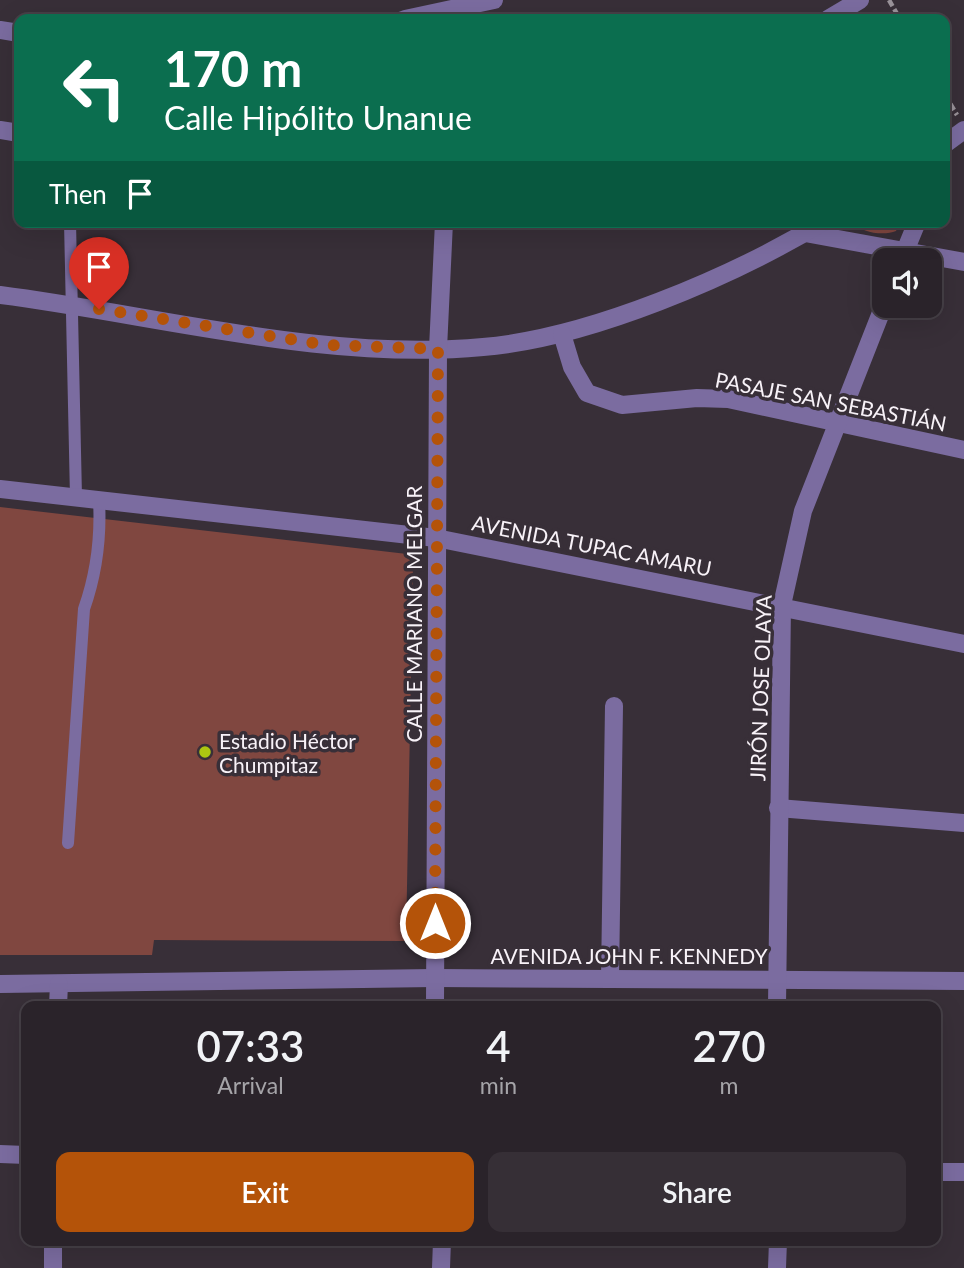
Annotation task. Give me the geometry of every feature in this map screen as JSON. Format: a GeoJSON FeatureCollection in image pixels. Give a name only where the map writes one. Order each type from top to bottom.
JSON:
{"type":"FeatureCollection","features":[{"type":"Feature","properties":{"kind":"street"},"geometry":{"type":"LineString","coordinates":[[428,14],[494,0]]}},
{"type":"Feature","properties":{"kind":"street"},"geometry":{"type":"LineString","coordinates":[[836,14],[860,0]]}},
{"type":"Feature","properties":{"kind":"street"},"geometry":{"type":"LineString","coordinates":[[950,142],[964,130]]}},
{"type":"Feature","properties":{"kind":"street","name":"CALLE MARIANO MELGAR"},"geometry":{"type":"LineString","coordinates":[[435,1001],[438,349],[444,228]]}},
{"type":"Feature","properties":{"kind":"street"},"geometry":{"type":"LineString","coordinates":[[0,295],[327,345],[438,349],[484,347],[562,334],[725,274],[814,228]]}},
{"type":"Feature","properties":{"kind":"street"},"geometry":{"type":"LineString","coordinates":[[906,248],[915,228]]}},
{"type":"Feature","properties":{"kind":"street"},"geometry":{"type":"LineString","coordinates":[[806,233],[872,249]]}},
{"type":"Feature","properties":{"kind":"street"},"geometry":{"type":"LineString","coordinates":[[942,260],[964,262]]}},
{"type":"Feature","properties":{"kind":"street","name":"JIRÓN JOSE OLAYA"},"geometry":{"type":"LineString","coordinates":[[777,1001],[782,605],[803,511],[879,318]]}},
{"type":"Feature","properties":{"kind":"street","name":"PASAJE SAN SEBASTIÁN"},"geometry":{"type":"LineString","coordinates":[[562,334],[572,367],[587,393],[622,405],[697,398],[728,399],[964,450]]}},
{"type":"Feature","properties":{"kind":"street","name":"AVENIDA TUPAC AMARU"},"geometry":{"type":"LineString","coordinates":[[0,489],[436,538],[782,605],[964,644]]}},
{"type":"Feature","properties":{"kind":"street"},"geometry":{"type":"LineString","coordinates":[[610,978],[614,706]]}},
{"type":"Feature","properties":{"kind":"street"},"geometry":{"type":"LineString","coordinates":[[778,808],[964,823]]}},
{"type":"Feature","properties":{"kind":"street","name":"AVENIDA JOHN F. KENNEDY"},"geometry":{"type":"LineString","coordinates":[[0,984],[434,978],[964,981]]}},
{"type":"Feature","properties":{"kind":"street"},"geometry":{"type":"LineString","coordinates":[[58,1001],[59,984]]}},
{"type":"Feature","properties":{"kind":"street"},"geometry":{"type":"LineString","coordinates":[[0,1154],[21,1155]]}},
{"type":"Feature","properties":{"kind":"street"},"geometry":{"type":"LineString","coordinates":[[941,1172],[964,1172]]}},
{"type":"Feature","properties":{"kind":"street"},"geometry":{"type":"LineString","coordinates":[[53,1246],[53,1268]]}},
{"type":"Feature","properties":{"kind":"street"},"geometry":{"type":"LineString","coordinates":[[441,1268],[442,1246]]}},
{"type":"Feature","properties":{"kind":"street"},"geometry":{"type":"LineString","coordinates":[[778,1246],[778,1268]]}},
{"type":"Feature","properties":{"kind":"lane"},"geometry":{"type":"LineString","coordinates":[[70,228],[76,497]]}},
{"type":"Feature","properties":{"kind":"lane"},"geometry":{"type":"LineString","coordinates":[[68,843],[84,610],[92,587],[100,519],[99,500]]}},
{"type":"Feature","properties":{"kind":"shaded area"},"geometry":{"type":"Polygon","coordinates":[[[897,228],[896,231],[879,233],[861,229],[897,228]]]}},
{"type":"Feature","properties":{"kind":"shaded area","name":"Estadio Héctor Chumpitaz"},"geometry":{"type":"Polygon","coordinates":[[[0,507],[407,554],[413,565],[406,941],[154,940],[152,955],[0,955],[0,507]]]}},
{"type":"Feature","properties":{"kind":"place","name":"Estadio Héctor Chumpitaz"},"geometry":{"type":"Point","coordinates":[205,752]}},
{"type":"Feature","properties":{"kind":"route"},"geometry":{"type":"LineString","coordinates":[[99,309],[327,345],[438,349],[435,923]]}}]}
